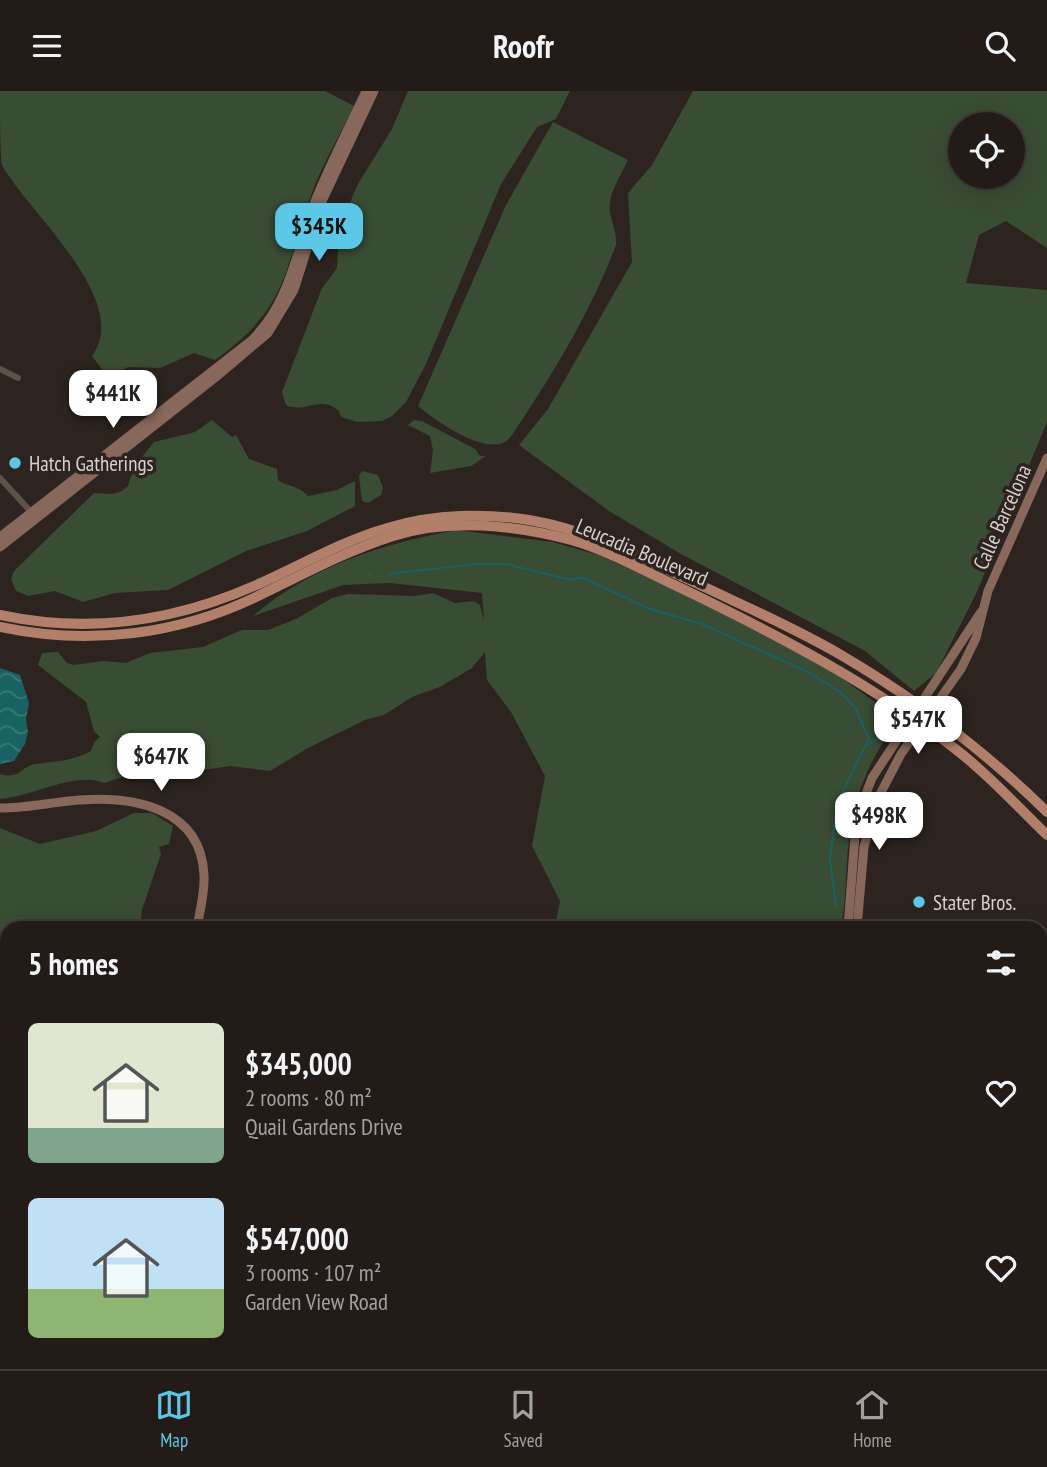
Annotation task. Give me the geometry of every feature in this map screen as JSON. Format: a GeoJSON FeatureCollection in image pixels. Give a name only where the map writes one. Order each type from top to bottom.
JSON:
{"type":"FeatureCollection","features":[{"type":"Feature","properties":{"kind":"main road"},"geometry":{"type":"LineString","coordinates":[[0,547],[34,515],[252,340],[268,322],[288,289],[315,202],[366,91]]}},
{"type":"Feature","properties":{"kind":"main road"},"geometry":{"type":"LineString","coordinates":[[0,537],[34,515],[216,377],[268,333],[294,290],[323,199],[374,91]]}},
{"type":"Feature","properties":{"kind":"main road","name":"Calle Barcelona"},"geometry":{"type":"LineString","coordinates":[[981,611],[1047,458]]}},
{"type":"Feature","properties":{"kind":"main road","name":"Leucadia Boulevard"},"geometry":{"type":"LineString","coordinates":[[0,615],[85,625],[125,623],[172,615],[204,606],[354,538],[394,526],[441,518],[500,517],[576,531],[620,547],[840,654],[968,740],[1047,812]]}},
{"type":"Feature","properties":{"kind":"main road","name":"Leucadia Boulevard"},"geometry":{"type":"LineString","coordinates":[[0,627],[87,637],[175,627],[258,596],[320,564],[397,535],[466,526],[505,528],[573,541],[628,563],[760,626],[833,667],[958,751],[1047,835]]}},
{"type":"Feature","properties":{"kind":"main road"},"geometry":{"type":"LineString","coordinates":[[848,921],[855,836],[862,804],[883,758],[918,705],[937,683],[981,611]]}},
{"type":"Feature","properties":{"kind":"main road"},"geometry":{"type":"LineString","coordinates":[[858,921],[864,847],[874,808],[901,754],[965,662],[976,638],[981,611]]}},
{"type":"Feature","properties":{"kind":"main road"},"geometry":{"type":"LineString","coordinates":[[0,808],[107,799],[142,803],[166,810],[186,826],[198,847],[204,874],[198,921]]}},
{"type":"Feature","properties":{"kind":"street"},"geometry":{"type":"LineString","coordinates":[[0,370],[18,378]]}},
{"type":"Feature","properties":{"kind":"street"},"geometry":{"type":"LineString","coordinates":[[0,478],[34,515]]}},
{"type":"Feature","properties":{"kind":"green space"},"geometry":{"type":"Polygon","coordinates":[[[0,91],[325,91],[354,106],[316,182],[280,286],[271,305],[257,323],[215,360],[194,353],[160,368],[128,367],[109,379],[92,356],[101,334],[99,309],[88,284],[72,257],[2,165],[0,91]]]}},
{"type":"Feature","properties":{"kind":"green space"},"geometry":{"type":"Polygon","coordinates":[[[408,91],[570,91],[556,119],[537,127],[501,184],[426,364],[406,402],[392,416],[382,421],[357,422],[341,417],[339,411],[326,404],[300,407],[286,405],[282,392],[322,288],[337,268],[339,228],[358,184],[392,129],[408,91]]]}},
{"type":"Feature","properties":{"kind":"green space"},"geometry":{"type":"Polygon","coordinates":[[[693,91],[1047,91],[1047,248],[1006,221],[979,235],[966,283],[1047,290],[1047,422],[976,594],[936,673],[914,691],[865,651],[681,554],[609,511],[519,445],[548,409],[632,262],[628,193],[652,165],[693,91]]]}},
{"type":"Feature","properties":{"kind":"green space"},"geometry":{"type":"Polygon","coordinates":[[[553,122],[628,160],[615,186],[610,206],[616,245],[582,320],[540,392],[510,438],[501,444],[490,444],[463,436],[418,406],[506,205],[553,122]]]}},
{"type":"Feature","properties":{"kind":"green space"},"geometry":{"type":"Polygon","coordinates":[[[212,420],[232,437],[236,435],[249,459],[277,469],[278,480],[308,496],[337,490],[355,481],[355,506],[307,531],[246,551],[168,590],[115,593],[83,602],[55,591],[28,596],[16,591],[11,579],[14,571],[94,493],[112,494],[122,491],[128,486],[134,467],[154,442],[195,432],[212,420]]]}},
{"type":"Feature","properties":{"kind":"green space"},"geometry":{"type":"Polygon","coordinates":[[[414,420],[422,421],[475,449],[480,456],[486,456],[471,466],[430,473],[433,450],[430,436],[408,425],[414,420]]]}},
{"type":"Feature","properties":{"kind":"green space"},"geometry":{"type":"Polygon","coordinates":[[[362,471],[378,475],[383,488],[381,495],[368,503],[362,501],[359,476],[362,471]]]}},
{"type":"Feature","properties":{"kind":"green space"},"geometry":{"type":"Polygon","coordinates":[[[456,530],[552,542],[599,555],[724,613],[828,668],[898,719],[872,762],[855,806],[849,840],[842,921],[556,921],[560,901],[532,846],[545,776],[511,712],[487,680],[485,652],[472,668],[440,687],[412,697],[384,715],[365,720],[308,748],[270,771],[231,766],[203,770],[186,764],[169,763],[146,776],[132,774],[104,783],[93,780],[67,782],[0,799],[0,774],[12,775],[31,765],[78,757],[91,751],[94,742],[100,737],[94,731],[86,702],[38,665],[42,653],[58,652],[67,663],[74,665],[103,661],[126,663],[150,653],[203,647],[242,630],[268,630],[296,619],[332,598],[348,594],[415,596],[433,593],[455,603],[474,601],[480,605],[484,621],[482,593],[390,583],[343,585],[253,616],[299,583],[323,571],[348,559],[401,542],[456,530]]]}},
{"type":"Feature","properties":{"kind":"green space"},"geometry":{"type":"Polygon","coordinates":[[[134,813],[152,813],[173,826],[169,844],[159,847],[161,854],[141,921],[0,921],[0,828],[40,844],[96,831],[134,813]]]}},
{"type":"Feature","properties":{"kind":"water"},"geometry":{"type":"Polygon","coordinates":[[[0,668],[20,675],[29,703],[25,744],[14,761],[0,764],[0,668]]]}},
{"type":"Feature","properties":{"kind":"waterway"},"geometry":{"type":"LineString","coordinates":[[390,574],[474,564],[506,564],[571,580],[582,577],[647,608],[702,624],[810,673],[840,692],[855,707],[869,739],[837,803],[830,859],[836,906]]}},
{"type":"Feature","properties":{"kind":"waterway"},"geometry":{"type":"LineString","coordinates":[[868,745],[880,737],[882,726]]}},
{"type":"Feature","properties":{"kind":"place","name":"Hatch Gatherings"},"geometry":{"type":"Point","coordinates":[15,463]}},
{"type":"Feature","properties":{"kind":"place","name":"Stater Bros."},"geometry":{"type":"Point","coordinates":[919,902]}}]}
